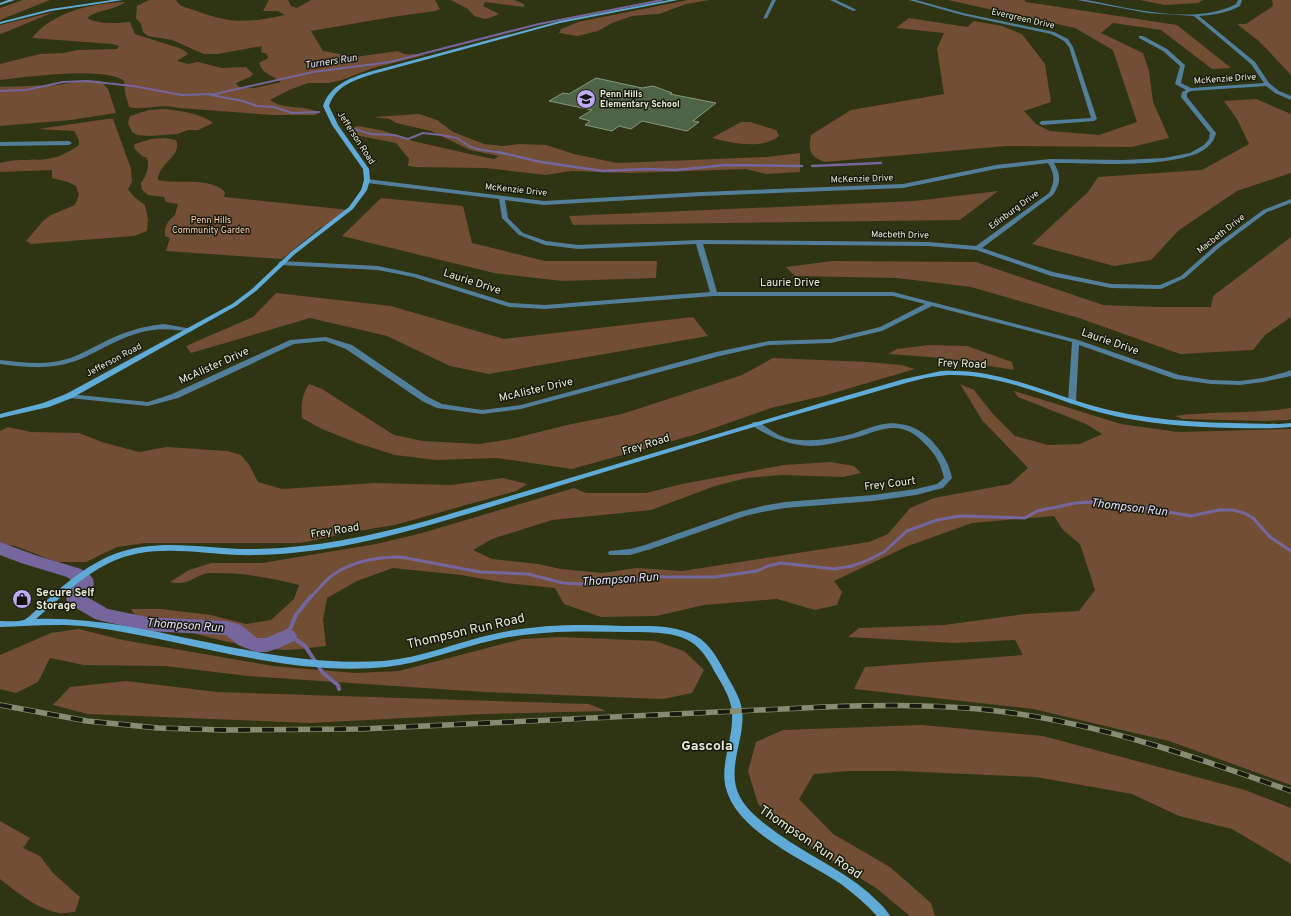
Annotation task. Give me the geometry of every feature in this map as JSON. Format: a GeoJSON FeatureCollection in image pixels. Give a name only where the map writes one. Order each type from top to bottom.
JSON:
{"type":"FeatureCollection","features":[{"type":"Feature","properties":{"kind":"street"},"geometry":{"type":"LineString","coordinates":[[0,4],[13,0]]}},
{"type":"Feature","properties":{"kind":"street"},"geometry":{"type":"LineString","coordinates":[[0,23],[51,10],[121,0]]}},
{"type":"Feature","properties":{"kind":"street","name":"Jefferson Road"},"geometry":{"type":"LineString","coordinates":[[0,416],[34,408],[69,396],[190,330],[245,297],[281,263],[351,208],[358,200],[367,181],[367,173],[364,165],[336,126],[327,109],[327,102],[330,96],[345,83],[371,73],[560,22],[676,0]]}},
{"type":"Feature","properties":{"kind":"street"},"geometry":{"type":"LineString","coordinates":[[766,18],[774,0]]}},
{"type":"Feature","properties":{"kind":"street"},"geometry":{"type":"LineString","coordinates":[[832,0],[855,10]]}},
{"type":"Feature","properties":{"kind":"street","name":"Evergreen Drive"},"geometry":{"type":"LineString","coordinates":[[912,0],[962,14],[1052,33],[1066,40],[1071,47],[1094,119],[1042,123]]}},
{"type":"Feature","properties":{"kind":"street"},"geometry":{"type":"LineString","coordinates":[[1079,0],[1171,15],[1195,15],[1220,12],[1238,5],[1240,0]]}},
{"type":"Feature","properties":{"kind":"street"},"geometry":{"type":"LineString","coordinates":[[1195,15],[1253,63],[1266,84],[1277,92],[1291,98]]}},
{"type":"Feature","properties":{"kind":"street"},"geometry":{"type":"LineString","coordinates":[[1141,37],[1165,50],[1183,66],[1178,84],[1190,90]]}},
{"type":"Feature","properties":{"kind":"street","name":"McKenzie Drive"},"geometry":{"type":"LineString","coordinates":[[367,181],[544,203],[701,194],[903,186],[996,167],[1050,161],[1137,162],[1164,160],[1192,154],[1206,146],[1212,139],[1213,133],[1184,96],[1185,92],[1190,90],[1266,84]]}},
{"type":"Feature","properties":{"kind":"street"},"geometry":{"type":"LineString","coordinates":[[0,144],[69,143]]}},
{"type":"Feature","properties":{"kind":"street","name":"Edinburg Drive"},"geometry":{"type":"LineString","coordinates":[[977,248],[1052,194],[1057,183],[1058,174],[1050,161]]}},
{"type":"Feature","properties":{"kind":"street","name":"Macbeth Drive"},"geometry":{"type":"LineString","coordinates":[[502,198],[505,218],[521,234],[545,243],[578,247],[698,242],[928,244],[977,248],[1051,274],[1111,286],[1161,287],[1183,277],[1218,246],[1265,211],[1291,201]]}},
{"type":"Feature","properties":{"kind":"street"},"geometry":{"type":"LineString","coordinates":[[698,242],[714,294]]}},
{"type":"Feature","properties":{"kind":"street","name":"Laurie Drive"},"geometry":{"type":"LineString","coordinates":[[281,263],[378,268],[414,275],[509,305],[545,307],[714,294],[893,294],[1076,341],[1159,371],[1178,376],[1211,382],[1240,383],[1264,380],[1289,374],[1291,372]]}},
{"type":"Feature","properties":{"kind":"street","name":"McAlister Drive"},"geometry":{"type":"LineString","coordinates":[[69,396],[148,404],[175,396],[293,342],[326,339],[349,347],[425,399],[440,406],[482,412],[521,406],[719,354],[769,343],[831,341],[882,329],[931,304]]}},
{"type":"Feature","properties":{"kind":"street"},"geometry":{"type":"LineString","coordinates":[[0,362],[35,366],[54,365],[75,359],[138,329],[154,326],[169,326],[190,330]]}},
{"type":"Feature","properties":{"kind":"street"},"geometry":{"type":"LineString","coordinates":[[1072,402],[1076,341]]}},
{"type":"Feature","properties":{"kind":"street","name":"Frey Road"},"geometry":{"type":"LineString","coordinates":[[26,623],[92,568],[115,557],[138,550],[173,548],[241,552],[276,552],[379,536],[429,523],[756,424],[923,376],[948,373],[993,377],[1109,413],[1150,420],[1189,424],[1279,426],[1291,424]]}},
{"type":"Feature","properties":{"kind":"street","name":"Frey Court"},"geometry":{"type":"LineString","coordinates":[[612,553],[630,552],[648,548],[742,514],[762,509],[786,505],[873,498],[916,492],[940,486],[948,478],[945,463],[940,454],[922,436],[905,427],[898,426],[882,428],[831,442],[806,443],[794,442],[772,436],[756,424]]}},
{"type":"Feature","properties":{"kind":"street","name":"Thompson Run Road"},"geometry":{"type":"LineString","coordinates":[[0,624],[90,623],[300,662],[326,664],[386,664],[438,653],[491,637],[531,630],[651,629],[683,635],[697,642],[707,651],[730,688],[734,700],[737,711],[737,723],[728,764],[728,775],[733,796],[740,809],[768,833],[842,879],[860,892],[884,916]]}},
{"type":"Feature","properties":{"kind":"green space"},"geometry":{"type":"Polygon","coordinates":[[[23,0],[50,0],[0,20],[0,8],[23,0]]]}},
{"type":"Feature","properties":{"kind":"green space"},"geometry":{"type":"Polygon","coordinates":[[[149,0],[176,0],[184,7],[207,15],[239,21],[260,20],[285,15],[278,11],[263,11],[269,0],[288,0],[291,6],[297,8],[311,0],[435,0],[440,9],[311,31],[323,51],[355,57],[398,51],[404,54],[425,55],[373,68],[342,80],[329,83],[308,83],[289,90],[270,100],[288,107],[314,110],[319,113],[315,115],[272,115],[165,106],[141,108],[129,107],[124,81],[100,74],[65,74],[0,80],[0,64],[40,54],[64,53],[77,50],[117,49],[119,46],[112,44],[32,38],[51,21],[75,10],[101,4],[126,2],[122,5],[97,13],[87,18],[102,23],[130,22],[135,34],[182,49],[188,54],[177,61],[188,64],[198,62],[222,68],[246,67],[253,74],[250,77],[236,83],[239,87],[254,88],[281,82],[266,73],[261,67],[259,63],[268,58],[267,54],[261,52],[262,46],[218,54],[204,54],[172,40],[148,36],[143,32],[141,24],[136,18],[137,6],[149,0]]]}},
{"type":"Feature","properties":{"kind":"green space"},"geometry":{"type":"Polygon","coordinates":[[[451,0],[514,0],[524,4],[524,7],[485,2],[483,6],[499,14],[485,19],[474,16],[468,9],[451,0]]]}},
{"type":"Feature","properties":{"kind":"green space"},"geometry":{"type":"Polygon","coordinates":[[[688,0],[709,0],[686,4],[659,14],[632,16],[612,23],[598,31],[577,36],[559,33],[561,29],[578,22],[688,0]]]}},
{"type":"Feature","properties":{"kind":"green space"},"geometry":{"type":"Polygon","coordinates":[[[948,0],[1024,0],[1026,2],[1177,25],[1231,68],[1212,69],[1161,30],[1113,23],[1101,33],[1143,53],[1149,71],[1153,102],[1169,138],[1132,147],[1006,146],[824,162],[816,158],[810,149],[811,135],[851,110],[944,94],[937,49],[944,33],[896,28],[909,18],[967,27],[974,21],[1002,26],[1022,34],[1045,64],[1051,102],[1024,111],[1036,124],[1050,131],[1099,135],[1137,122],[1113,50],[1075,28],[948,0]]]}},
{"type":"Feature","properties":{"kind":"green space"},"geometry":{"type":"Polygon","coordinates":[[[1140,0],[1203,0],[1198,3],[1165,5],[1140,0]]]}},
{"type":"Feature","properties":{"kind":"green space"},"geometry":{"type":"Polygon","coordinates":[[[1272,0],[1291,0],[1291,75],[1260,42],[1237,24],[1246,24],[1273,6],[1272,0]]]}},
{"type":"Feature","properties":{"kind":"green space"},"geometry":{"type":"Polygon","coordinates":[[[54,12],[6,32],[0,34],[0,25],[54,12]]]}},
{"type":"Feature","properties":{"kind":"green space"},"geometry":{"type":"Polygon","coordinates":[[[86,80],[101,81],[108,89],[116,113],[71,120],[0,126],[0,87],[58,85],[86,80]]]}},
{"type":"Feature","properties":{"kind":"green space"},"geometry":{"type":"Polygon","coordinates":[[[1256,99],[1291,114],[1291,173],[1237,191],[1179,230],[1151,260],[1114,266],[1032,244],[1088,192],[1098,177],[1202,170],[1249,144],[1237,119],[1224,101],[1256,99]]]}},
{"type":"Feature","properties":{"kind":"green space"},"geometry":{"type":"Polygon","coordinates":[[[165,109],[203,117],[213,123],[198,130],[188,130],[177,134],[149,136],[138,135],[132,132],[128,123],[130,116],[149,110],[165,109]]]}},
{"type":"Feature","properties":{"kind":"green space"},"geometry":{"type":"Polygon","coordinates":[[[419,114],[437,120],[453,132],[484,144],[503,146],[519,144],[546,145],[574,154],[617,163],[767,157],[800,153],[800,172],[766,174],[746,169],[631,173],[571,171],[546,175],[485,168],[416,167],[408,166],[409,159],[396,143],[355,135],[349,130],[357,126],[381,130],[413,141],[465,153],[494,159],[499,156],[470,150],[431,131],[396,123],[390,119],[373,117],[419,114]]]}},
{"type":"Feature","properties":{"kind":"green space"},"geometry":{"type":"Polygon","coordinates":[[[113,119],[131,169],[132,182],[128,189],[134,197],[145,205],[148,219],[147,231],[134,236],[31,244],[26,241],[43,221],[51,215],[75,205],[79,195],[76,186],[68,182],[52,178],[52,170],[0,172],[0,163],[21,160],[49,159],[68,152],[79,145],[79,140],[74,131],[38,129],[113,119]]]}},
{"type":"Feature","properties":{"kind":"green space"},"geometry":{"type":"Polygon","coordinates":[[[741,122],[750,122],[776,130],[779,136],[764,143],[756,144],[729,142],[712,138],[741,122]]]}},
{"type":"Feature","properties":{"kind":"green space","name":"Penn Hills Community Garden"},"geometry":{"type":"Polygon","coordinates":[[[165,138],[176,140],[177,146],[176,151],[159,174],[158,180],[202,182],[211,184],[225,192],[224,197],[349,210],[334,221],[320,228],[282,259],[166,251],[170,238],[165,236],[166,227],[168,221],[175,215],[178,204],[166,202],[164,197],[148,195],[142,190],[141,183],[147,171],[148,161],[147,158],[142,156],[134,148],[135,144],[151,139],[165,138]]]}},
{"type":"Feature","properties":{"kind":"green space"},"geometry":{"type":"Polygon","coordinates":[[[998,191],[960,220],[573,225],[569,216],[915,201],[998,191]]]}},
{"type":"Feature","properties":{"kind":"green space"},"geometry":{"type":"Polygon","coordinates":[[[381,198],[463,206],[472,243],[545,261],[657,261],[656,278],[562,281],[494,273],[342,236],[381,198]]]}},
{"type":"Feature","properties":{"kind":"green space"},"geometry":{"type":"Polygon","coordinates":[[[1291,237],[1291,317],[1265,335],[1253,350],[1180,354],[1079,318],[971,287],[897,278],[795,276],[786,267],[833,261],[976,262],[1103,305],[1211,307],[1213,296],[1291,237]]]}},
{"type":"Feature","properties":{"kind":"green space"},"geometry":{"type":"Polygon","coordinates":[[[276,293],[391,306],[504,339],[693,317],[708,336],[489,374],[450,366],[387,336],[310,318],[191,353],[186,346],[253,317],[276,293]]]}},
{"type":"Feature","properties":{"kind":"green space"},"geometry":{"type":"Polygon","coordinates":[[[929,345],[967,346],[1012,362],[1014,370],[942,358],[888,354],[897,349],[929,345]]]}},
{"type":"Feature","properties":{"kind":"green space"},"geometry":{"type":"Polygon","coordinates":[[[773,358],[868,362],[901,365],[915,369],[823,396],[771,408],[694,435],[572,469],[497,458],[436,460],[395,455],[357,443],[322,429],[302,418],[302,400],[309,384],[322,389],[394,435],[423,441],[479,444],[511,439],[567,425],[622,414],[742,375],[773,358]]]}},
{"type":"Feature","properties":{"kind":"green space"},"geometry":{"type":"Polygon","coordinates":[[[960,384],[974,390],[993,414],[1015,436],[1048,445],[1080,444],[1102,434],[1086,424],[1018,397],[1014,391],[1121,424],[1178,432],[1291,429],[1291,785],[1169,741],[1033,709],[854,689],[865,667],[1023,655],[1015,640],[954,643],[848,637],[859,628],[944,625],[1025,614],[1079,611],[1095,590],[1080,544],[1063,530],[1054,516],[972,523],[908,546],[834,581],[842,592],[837,605],[815,610],[777,599],[704,605],[656,616],[601,617],[564,604],[555,588],[506,583],[461,575],[393,568],[357,581],[327,598],[323,620],[326,646],[286,650],[247,646],[171,626],[134,614],[131,609],[161,609],[211,615],[246,624],[271,620],[294,599],[299,585],[233,573],[211,573],[201,575],[183,583],[170,582],[189,570],[211,563],[262,563],[376,544],[422,533],[574,488],[586,493],[646,493],[682,484],[784,465],[831,462],[854,466],[861,473],[843,477],[781,475],[747,478],[715,486],[651,510],[552,520],[492,539],[473,550],[492,559],[538,564],[561,569],[602,573],[637,568],[682,571],[869,542],[888,534],[910,508],[934,498],[1010,484],[1028,468],[982,420],[960,384]]]}},
{"type":"Feature","properties":{"kind":"green space"},"geometry":{"type":"Polygon","coordinates":[[[1291,408],[1291,419],[1289,420],[1265,421],[1183,419],[1175,416],[1204,413],[1277,410],[1291,408]]]}},
{"type":"Feature","properties":{"kind":"green space"},"geometry":{"type":"Polygon","coordinates":[[[8,427],[31,432],[79,433],[102,442],[139,452],[167,447],[227,451],[241,455],[250,466],[258,482],[282,489],[375,483],[451,485],[503,478],[527,484],[516,491],[395,525],[352,532],[301,543],[145,543],[117,547],[86,562],[57,562],[15,546],[0,544],[0,431],[8,427]]]}},
{"type":"Feature","properties":{"kind":"green space"},"geometry":{"type":"Polygon","coordinates":[[[79,629],[123,640],[273,666],[355,673],[399,671],[522,639],[560,637],[655,641],[684,651],[704,670],[692,693],[663,699],[484,692],[248,676],[165,666],[84,665],[50,658],[38,682],[16,693],[0,689],[0,655],[51,633],[79,629]]]}},
{"type":"Feature","properties":{"kind":"green space"},"geometry":{"type":"Polygon","coordinates":[[[126,681],[217,692],[589,704],[606,711],[483,714],[310,723],[88,714],[53,705],[70,687],[126,681]]]}},
{"type":"Feature","properties":{"kind":"green space"},"geometry":{"type":"Polygon","coordinates":[[[922,725],[1043,736],[1245,790],[1291,808],[1291,864],[1232,829],[1179,816],[1132,794],[1036,777],[897,771],[849,771],[814,774],[799,799],[833,834],[890,867],[931,903],[935,916],[910,916],[876,888],[803,842],[758,804],[748,771],[756,742],[783,730],[922,725]]]}},
{"type":"Feature","properties":{"kind":"green space"},"geometry":{"type":"Polygon","coordinates":[[[0,821],[30,838],[23,848],[40,856],[53,873],[80,897],[75,912],[61,913],[43,908],[28,900],[0,879],[0,821]]]}},
{"type":"Feature","properties":{"kind":"building","name":"Penn Hills Elementary School"},"geometry":{"type":"Polygon","coordinates":[[[596,78],[642,88],[653,86],[672,93],[670,94],[716,103],[693,121],[699,122],[687,131],[642,121],[631,129],[619,126],[612,131],[585,125],[590,121],[579,118],[592,110],[549,101],[563,93],[569,94],[596,78]]]}},
{"type":"Feature","properties":{"kind":"waterway","name":"Turners Run"},"geometry":{"type":"LineString","coordinates":[[0,91],[26,90],[63,82],[86,81],[133,86],[182,95],[215,94],[313,72],[390,62],[539,24],[662,0]]}},
{"type":"Feature","properties":{"kind":"waterway"},"geometry":{"type":"LineString","coordinates":[[211,95],[243,101],[257,106],[274,107],[292,113],[319,112]]}},
{"type":"Feature","properties":{"kind":"waterway"},"geometry":{"type":"LineString","coordinates":[[351,128],[371,134],[394,135],[408,139],[423,133],[441,135],[457,138],[469,146],[477,149],[502,153]]}},
{"type":"Feature","properties":{"kind":"waterway"},"geometry":{"type":"LineString","coordinates":[[498,152],[541,162],[603,171],[647,169],[676,170],[726,165],[802,166]]}},
{"type":"Feature","properties":{"kind":"waterway"},"geometry":{"type":"LineString","coordinates":[[812,166],[881,163]]}},
{"type":"Feature","properties":{"kind":"waterway","name":"Thompson Run"},"geometry":{"type":"LineString","coordinates":[[311,597],[330,577],[354,564],[373,559],[392,557],[401,557],[480,572],[528,574],[563,583],[581,584],[614,583],[660,577],[715,577],[757,571],[768,566],[781,563],[835,569],[852,566],[866,561],[884,552],[907,531],[937,520],[960,516],[1025,518],[1037,511],[1076,503],[1092,502],[1140,507],[1191,516],[1219,510],[1233,510],[1244,513],[1253,518],[1270,537],[1291,551]]}},
{"type":"Feature","properties":{"kind":"waterway","name":"Thompson Run"},"geometry":{"type":"LineString","coordinates":[[0,548],[28,559],[74,573],[83,579],[84,584],[76,599],[102,614],[147,624],[227,628],[236,632],[245,640],[256,645],[267,645],[287,636]]}},
{"type":"Feature","properties":{"kind":"waterway"},"geometry":{"type":"LineString","coordinates":[[311,596],[296,615],[287,636],[295,639],[305,646],[323,673],[338,685],[339,689]]}},
{"type":"Feature","properties":{"kind":"railway"},"geometry":{"type":"LineString","coordinates":[[0,705],[87,721],[158,728],[224,730],[361,729],[847,706],[914,706],[982,709],[1042,718],[1114,734],[1186,755],[1291,791]]}},
{"type":"Feature","properties":{"kind":"place","name":"Penn Hills Elementary School"},"geometry":{"type":"Point","coordinates":[586,99]}},
{"type":"Feature","properties":{"kind":"place","name":"Secure Self Storage"},"geometry":{"type":"Point","coordinates":[22,599]}},
{"type":"Feature","properties":{"kind":"district","name":"Gascola"},"geometry":{"type":"Point","coordinates":[707,746]}}]}
